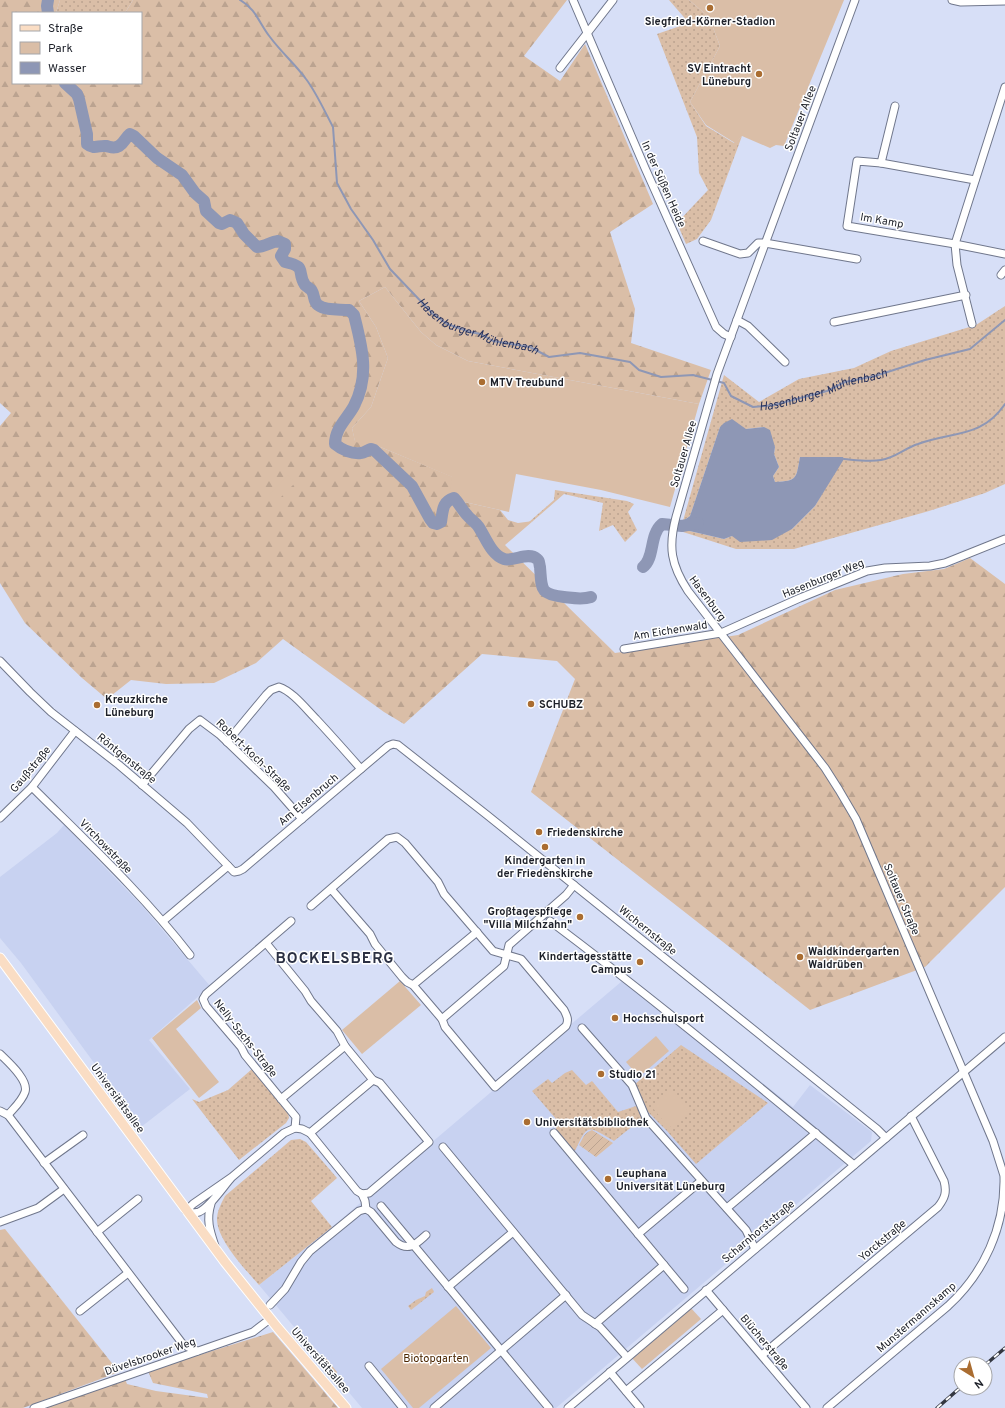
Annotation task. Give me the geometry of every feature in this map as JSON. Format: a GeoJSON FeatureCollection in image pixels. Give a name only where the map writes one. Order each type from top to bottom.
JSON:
{"type":"FeatureCollection","features":[{"type":"Feature","properties":{"kind":"main road","name":"Universitätsallee"},"geometry":{"type":"LineString","coordinates":[[0,958],[217,1252],[270,1319],[346,1408]]}},
{"type":"Feature","properties":{"kind":"street","name":"In der Süßen Heide"},"geometry":{"type":"LineString","coordinates":[[573,0],[645,168],[716,327],[724,334],[731,337]]}},
{"type":"Feature","properties":{"kind":"street"},"geometry":{"type":"LineString","coordinates":[[560,68],[613,0]]}},
{"type":"Feature","properties":{"kind":"street","name":"Soltauer Allee"},"geometry":{"type":"LineString","coordinates":[[673,528],[717,374],[855,0]]}},
{"type":"Feature","properties":{"kind":"street"},"geometry":{"type":"LineString","coordinates":[[952,0],[961,2],[1005,1]]}},
{"type":"Feature","properties":{"kind":"street"},"geometry":{"type":"LineString","coordinates":[[972,324],[957,265],[955,244],[1005,87]]}},
{"type":"Feature","properties":{"kind":"street"},"geometry":{"type":"LineString","coordinates":[[881,164],[895,106]]}},
{"type":"Feature","properties":{"kind":"street","name":"Im Kamp"},"geometry":{"type":"LineString","coordinates":[[955,244],[848,226],[857,161],[975,180]]}},
{"type":"Feature","properties":{"kind":"street"},"geometry":{"type":"LineString","coordinates":[[703,241],[740,254],[748,253],[758,243],[765,243],[857,259]]}},
{"type":"Feature","properties":{"kind":"street"},"geometry":{"type":"LineString","coordinates":[[955,244],[1005,254]]}},
{"type":"Feature","properties":{"kind":"street"},"geometry":{"type":"LineString","coordinates":[[834,322],[966,296]]}},
{"type":"Feature","properties":{"kind":"street"},"geometry":{"type":"LineString","coordinates":[[737,320],[748,326],[785,362]]}},
{"type":"Feature","properties":{"kind":"street","name":"Hasenburg"},"geometry":{"type":"LineString","coordinates":[[673,528],[671,553],[679,578],[721,633]]}},
{"type":"Feature","properties":{"kind":"street","name":"Hasenburger Weg"},"geometry":{"type":"LineString","coordinates":[[721,633],[800,598],[867,571],[885,568],[930,566],[944,563],[1005,539]]}},
{"type":"Feature","properties":{"kind":"street","name":"Am Eichenwald"},"geometry":{"type":"LineString","coordinates":[[624,649],[721,633]]}},
{"type":"Feature","properties":{"kind":"street","name":"Soltauer Straße"},"geometry":{"type":"LineString","coordinates":[[721,633],[825,768],[856,819],[993,1141],[1000,1160],[1004,1179]]}},
{"type":"Feature","properties":{"kind":"street","name":"Röntgenstraße"},"geometry":{"type":"LineString","coordinates":[[0,661],[33,696],[188,823],[234,872],[239,871]]}},
{"type":"Feature","properties":{"kind":"street"},"geometry":{"type":"LineString","coordinates":[[227,742],[271,690],[279,687],[284,688],[292,694],[331,734],[361,769]]}},
{"type":"Feature","properties":{"kind":"street","name":"Robert-Koch-Straße"},"geometry":{"type":"LineString","coordinates":[[142,785],[189,728],[199,720],[204,722],[227,742],[271,784],[302,819]]}},
{"type":"Feature","properties":{"kind":"street","name":"Gaußstraße"},"geometry":{"type":"LineString","coordinates":[[0,818],[32,787],[75,731]]}},
{"type":"Feature","properties":{"kind":"street","name":"Am Elsenbruch"},"geometry":{"type":"LineString","coordinates":[[239,871],[388,746],[393,744]]}},
{"type":"Feature","properties":{"kind":"street","name":"Wichernstraße"},"geometry":{"type":"LineString","coordinates":[[393,744],[398,745],[413,756],[878,1129],[886,1138]]}},
{"type":"Feature","properties":{"kind":"street","name":"Virchowstraße"},"geometry":{"type":"LineString","coordinates":[[32,787],[163,921],[190,955]]}},
{"type":"Feature","properties":{"kind":"street"},"geometry":{"type":"LineString","coordinates":[[311,906],[388,839],[397,837],[405,843],[438,882],[444,894],[493,951],[521,959],[564,1010],[568,1016],[566,1026],[495,1087],[445,1027],[442,1019],[413,985],[402,977],[375,944],[370,934],[331,889]]}},
{"type":"Feature","properties":{"kind":"street"},"geometry":{"type":"LineString","coordinates":[[163,921],[228,866]]}},
{"type":"Feature","properties":{"kind":"street"},"geometry":{"type":"LineString","coordinates":[[442,1019],[504,966],[509,945],[566,895],[574,885]]}},
{"type":"Feature","properties":{"kind":"street"},"geometry":{"type":"LineString","coordinates":[[550,921],[627,980],[854,1165]]}},
{"type":"Feature","properties":{"kind":"street","name":"Nelly-Sachs-Straße"},"geometry":{"type":"LineString","coordinates":[[291,922],[206,994],[203,999],[206,1006],[240,1047],[244,1055],[296,1117],[295,1128]]}},
{"type":"Feature","properties":{"kind":"street"},"geometry":{"type":"LineString","coordinates":[[413,985],[477,932]]}},
{"type":"Feature","properties":{"kind":"street"},"geometry":{"type":"LineString","coordinates":[[266,943],[305,991],[311,1001],[337,1031],[345,1046],[373,1080],[380,1083],[429,1142],[369,1193],[362,1194]]}},
{"type":"Feature","properties":{"kind":"street"},"geometry":{"type":"LineString","coordinates":[[582,1028],[632,1085],[636,1091],[646,1118],[746,1230],[755,1249]]}},
{"type":"Feature","properties":{"kind":"street","name":"Scharnhorststraße"},"geometry":{"type":"LineString","coordinates":[[568,1408],[1005,1037]]}},
{"type":"Feature","properties":{"kind":"street"},"geometry":{"type":"LineString","coordinates":[[281,1099],[345,1046]]}},
{"type":"Feature","properties":{"kind":"street"},"geometry":{"type":"LineString","coordinates":[[0,1054],[18,1073],[24,1082],[26,1089],[20,1100],[8,1115]]}},
{"type":"Feature","properties":{"kind":"street"},"geometry":{"type":"LineString","coordinates":[[310,1133],[373,1080]]}},
{"type":"Feature","properties":{"kind":"street"},"geometry":{"type":"LineString","coordinates":[[0,1111],[8,1115],[182,1343],[197,1351]]}},
{"type":"Feature","properties":{"kind":"street","name":"Yorckstraße"},"geometry":{"type":"LineString","coordinates":[[762,1355],[938,1207],[943,1200],[946,1194],[944,1181],[911,1116]]}},
{"type":"Feature","properties":{"kind":"street"},"geometry":{"type":"LineString","coordinates":[[232,1177],[206,1208],[192,1213],[186,1211],[193,1204],[232,1177],[284,1133],[295,1128],[302,1128],[310,1133],[357,1191],[362,1194],[366,1209]]}},
{"type":"Feature","properties":{"kind":"street"},"geometry":{"type":"LineString","coordinates":[[554,1133],[684,1289]]}},
{"type":"Feature","properties":{"kind":"street"},"geometry":{"type":"LineString","coordinates":[[727,1208],[816,1133]]}},
{"type":"Feature","properties":{"kind":"street"},"geometry":{"type":"LineString","coordinates":[[44,1163],[83,1135]]}},
{"type":"Feature","properties":{"kind":"street"},"geometry":{"type":"LineString","coordinates":[[443,1147],[582,1315],[600,1327],[627,1357]]}},
{"type":"Feature","properties":{"kind":"street","name":"Munstermannskamp"},"geometry":{"type":"LineString","coordinates":[[827,1408],[960,1296],[982,1264],[1002,1218],[1005,1192],[1004,1179]]}},
{"type":"Feature","properties":{"kind":"street"},"geometry":{"type":"LineString","coordinates":[[638,1234],[701,1181]]}},
{"type":"Feature","properties":{"kind":"street"},"geometry":{"type":"LineString","coordinates":[[0,1222],[38,1208],[64,1190]]}},
{"type":"Feature","properties":{"kind":"street"},"geometry":{"type":"LineString","coordinates":[[97,1232],[138,1199]]}},
{"type":"Feature","properties":{"kind":"street","name":"Universitätsallee"},"geometry":{"type":"LineString","coordinates":[[212,1201],[208,1219],[209,1228],[217,1252]]}},
{"type":"Feature","properties":{"kind":"street"},"geometry":{"type":"LineString","coordinates":[[380,1206],[549,1408]]}},
{"type":"Feature","properties":{"kind":"street"},"geometry":{"type":"LineString","coordinates":[[366,1209],[371,1212],[401,1246],[407,1247],[413,1245],[426,1236]]}},
{"type":"Feature","properties":{"kind":"street"},"geometry":{"type":"LineString","coordinates":[[270,1305],[285,1289],[300,1262],[310,1251],[354,1214],[366,1209]]}},
{"type":"Feature","properties":{"kind":"street"},"geometry":{"type":"LineString","coordinates":[[448,1287],[513,1232]]}},
{"type":"Feature","properties":{"kind":"street"},"geometry":{"type":"LineString","coordinates":[[595,1324],[664,1265]]}},
{"type":"Feature","properties":{"kind":"street"},"geometry":{"type":"LineString","coordinates":[[80,1311],[128,1273]]}},
{"type":"Feature","properties":{"kind":"street","name":"Blücherstraße"},"geometry":{"type":"LineString","coordinates":[[706,1290],[806,1408]]}},
{"type":"Feature","properties":{"kind":"street"},"geometry":{"type":"LineString","coordinates":[[434,1408],[566,1295]]}},
{"type":"Feature","properties":{"kind":"street"},"geometry":{"type":"LineString","coordinates":[[626,1392],[723,1310]]}},
{"type":"Feature","properties":{"kind":"street","name":"Düvelsbrooker Weg"},"geometry":{"type":"LineString","coordinates":[[34,1408],[253,1332],[270,1319]]}},
{"type":"Feature","properties":{"kind":"street"},"geometry":{"type":"LineString","coordinates":[[368,1366],[403,1408]]}},
{"type":"Feature","properties":{"kind":"street"},"geometry":{"type":"LineString","coordinates":[[610,1372],[640,1408]]}},
{"type":"Feature","properties":{"kind":"shaded area"},"geometry":{"type":"Polygon","coordinates":[[[64,825],[143,907],[210,986],[149,1040],[190,1089],[141,1127],[21,963],[0,938],[0,877],[57,833],[64,825]]]}},
{"type":"Feature","properties":{"kind":"shaded area","name":"Leuphana Universität Lüneburg"},"geometry":{"type":"Polygon","coordinates":[[[628,976],[793,1107],[810,1085],[872,1132],[871,1141],[556,1408],[362,1408],[259,1285],[332,1227],[628,976]]]}},
{"type":"Feature","properties":{"kind":"green space"},"geometry":{"type":"Polygon","coordinates":[[[0,0],[60,0],[56,12],[12,12],[12,84],[142,84],[142,12],[126,12],[133,0],[567,0],[524,56],[560,81],[585,44],[653,204],[610,232],[635,309],[631,343],[711,370],[699,404],[468,361],[436,345],[421,332],[385,287],[359,301],[376,327],[388,358],[371,407],[352,428],[355,441],[378,446],[453,477],[460,501],[500,510],[508,520],[518,523],[533,521],[505,545],[615,653],[738,635],[835,590],[903,574],[944,569],[970,558],[1005,584],[1005,887],[925,967],[810,1010],[531,792],[575,679],[557,661],[482,654],[404,724],[384,712],[283,639],[256,663],[214,683],[166,684],[131,680],[107,699],[82,678],[25,623],[0,583],[0,426],[11,413],[0,403],[0,0]]]}},
{"type":"Feature","properties":{"kind":"green space"},"geometry":{"type":"Polygon","coordinates":[[[60,0],[133,0],[126,12],[56,12],[60,0]]]}},
{"type":"Feature","properties":{"kind":"green space"},"geometry":{"type":"Polygon","coordinates":[[[669,0],[689,0],[709,17],[720,46],[690,102],[706,126],[734,143],[742,136],[711,220],[697,239],[686,244],[677,223],[708,190],[699,173],[697,137],[657,34],[689,23],[669,0]]]}},
{"type":"Feature","properties":{"kind":"green space","name":"SV Eintracht Lüneburg"},"geometry":{"type":"Polygon","coordinates":[[[689,0],[844,0],[784,146],[776,145],[770,148],[742,136],[735,143],[706,125],[690,102],[720,46],[709,17],[689,0]]]}},
{"type":"Feature","properties":{"kind":"green space","name":"MTV Treubund"},"geometry":{"type":"Polygon","coordinates":[[[385,287],[421,332],[436,345],[468,361],[699,404],[670,507],[601,490],[516,474],[509,512],[460,501],[450,493],[452,477],[378,446],[355,442],[352,428],[371,407],[388,358],[376,327],[359,301],[385,287]]]}},
{"type":"Feature","properties":{"kind":"green space"},"geometry":{"type":"Polygon","coordinates":[[[1005,306],[1005,484],[985,493],[929,511],[794,549],[736,549],[680,531],[681,529],[724,539],[732,536],[792,529],[815,506],[843,457],[800,457],[798,470],[795,477],[788,481],[775,482],[773,476],[779,467],[774,454],[775,447],[764,427],[746,429],[720,427],[690,516],[683,521],[724,375],[759,402],[799,379],[854,368],[891,351],[976,325],[1005,306]]]}},
{"type":"Feature","properties":{"kind":"green space"},"geometry":{"type":"Polygon","coordinates":[[[288,475],[295,483],[275,503],[268,496],[288,475]]]}},
{"type":"Feature","properties":{"kind":"green space"},"geometry":{"type":"Polygon","coordinates":[[[555,490],[627,501],[634,504],[628,512],[637,530],[625,542],[613,525],[599,531],[603,503],[564,494],[533,521],[529,522],[554,500],[555,490]]]}},
{"type":"Feature","properties":{"kind":"green space"},"geometry":{"type":"Polygon","coordinates":[[[400,981],[421,1005],[362,1054],[342,1030],[400,981]]]}},
{"type":"Feature","properties":{"kind":"green space"},"geometry":{"type":"Polygon","coordinates":[[[197,1000],[201,1008],[176,1029],[219,1082],[199,1098],[152,1038],[197,1000]]]}},
{"type":"Feature","properties":{"kind":"green space"},"geometry":{"type":"Polygon","coordinates":[[[656,1036],[669,1051],[639,1077],[626,1062],[656,1036]]]}},
{"type":"Feature","properties":{"kind":"green space"},"geometry":{"type":"Polygon","coordinates":[[[681,1045],[768,1103],[696,1164],[646,1110],[634,1085],[681,1045]]]}},
{"type":"Feature","properties":{"kind":"green space"},"geometry":{"type":"Polygon","coordinates":[[[252,1069],[288,1112],[289,1118],[286,1123],[239,1160],[192,1099],[199,1102],[228,1090],[252,1069]]]}},
{"type":"Feature","properties":{"kind":"green space"},"geometry":{"type":"Polygon","coordinates":[[[572,1070],[586,1085],[592,1081],[618,1112],[636,1106],[644,1117],[614,1141],[594,1130],[586,1131],[575,1151],[556,1131],[556,1119],[532,1091],[548,1079],[552,1083],[565,1073],[572,1070]]]}},
{"type":"Feature","properties":{"kind":"green space"},"geometry":{"type":"Polygon","coordinates":[[[672,1090],[689,1112],[669,1128],[652,1107],[672,1090]]]}},
{"type":"Feature","properties":{"kind":"green space"},"geometry":{"type":"Polygon","coordinates":[[[592,1130],[613,1143],[596,1157],[579,1145],[585,1134],[592,1130]]]}},
{"type":"Feature","properties":{"kind":"green space"},"geometry":{"type":"Polygon","coordinates":[[[300,1139],[306,1142],[337,1178],[311,1201],[332,1227],[259,1285],[233,1254],[222,1237],[217,1220],[218,1211],[225,1196],[291,1140],[300,1139]]]}},
{"type":"Feature","properties":{"kind":"green space"},"geometry":{"type":"Polygon","coordinates":[[[5,1229],[119,1372],[23,1408],[0,1408],[0,1230],[5,1229]]]}},
{"type":"Feature","properties":{"kind":"green space"},"geometry":{"type":"Polygon","coordinates":[[[432,1288],[434,1292],[411,1310],[408,1306],[425,1296],[426,1292],[432,1288]]]}},
{"type":"Feature","properties":{"kind":"green space","name":"Biotopgarten"},"geometry":{"type":"Polygon","coordinates":[[[456,1306],[491,1348],[419,1408],[413,1408],[381,1369],[456,1306]]]}},
{"type":"Feature","properties":{"kind":"green space"},"geometry":{"type":"Polygon","coordinates":[[[690,1307],[701,1319],[642,1369],[631,1357],[690,1307]]]}},
{"type":"Feature","properties":{"kind":"green space"},"geometry":{"type":"Polygon","coordinates":[[[273,1332],[338,1408],[41,1408],[125,1379],[127,1384],[156,1391],[208,1398],[207,1394],[153,1383],[148,1371],[273,1332]]]}},
{"type":"Feature","properties":{"kind":"green space"},"geometry":{"type":"Polygon","coordinates":[[[320,1356],[325,1357],[337,1372],[334,1378],[317,1358],[320,1356]]]}},
{"type":"Feature","properties":{"kind":"water"},"geometry":{"type":"Polygon","coordinates":[[[732,419],[746,429],[764,427],[770,430],[775,447],[774,454],[779,467],[773,476],[775,482],[788,481],[795,477],[798,470],[800,457],[843,457],[844,459],[815,506],[792,529],[772,540],[740,542],[732,536],[724,539],[681,529],[683,521],[690,516],[720,427],[732,419]]]}},
{"type":"Feature","properties":{"kind":"waterway","name":"Hasenburger Mühlenbach"},"geometry":{"type":"LineString","coordinates":[[48,0],[48,12]]}},
{"type":"Feature","properties":{"kind":"waterway","name":"Hasenburger Mühlenbach"},"geometry":{"type":"LineString","coordinates":[[240,0],[254,12],[266,32],[306,79],[320,102],[333,127],[337,183],[351,209],[373,240],[390,269],[432,313],[447,324],[481,334],[493,341],[530,347],[549,357],[580,353],[630,362],[639,370],[661,377],[693,375],[724,383],[731,396],[753,407],[774,405],[827,391],[845,382],[875,376],[925,360],[970,349],[1005,320]]}},
{"type":"Feature","properties":{"kind":"waterway","name":"Hasenburger Mühlenbach"},"geometry":{"type":"LineString","coordinates":[[66,84],[77,94],[79,99],[87,134],[87,144],[94,147],[106,146],[112,148],[121,145],[130,134],[134,136],[157,158],[182,175],[195,193],[204,201],[206,211],[219,223],[222,224],[230,220],[237,223],[244,234],[257,247],[278,241],[285,244],[285,249],[281,256],[285,262],[299,268],[302,280],[312,291],[315,302],[318,305],[329,309],[349,310],[354,315],[362,350],[362,383],[354,406],[337,433],[335,444],[344,450],[354,453],[362,453],[371,449],[374,450],[412,486],[433,523],[437,524],[441,522],[445,504],[454,498],[465,513],[478,526],[495,554],[499,557],[508,560],[529,556],[538,560],[541,581],[543,589],[546,592],[556,596],[574,598],[591,597]]}},
{"type":"Feature","properties":{"kind":"waterway","name":"Hasenburger Mühlenbach"},"geometry":{"type":"LineString","coordinates":[[844,459],[862,461],[886,459],[918,444],[976,429],[996,415],[1005,404]]}},
{"type":"Feature","properties":{"kind":"waterway","name":"Hasenburger Mühlenbach"},"geometry":{"type":"LineString","coordinates":[[643,567],[649,558],[655,534],[662,524],[682,526],[698,523]]}},
{"type":"Feature","properties":{"kind":"railway"},"geometry":{"type":"LineString","coordinates":[[993,1358],[1005,1348]]}},
{"type":"Feature","properties":{"kind":"railway"},"geometry":{"type":"LineString","coordinates":[[937,1408],[953,1394]]}},
{"type":"Feature","properties":{"kind":"place","name":"Siegfried-Körner-Stadion"},"geometry":{"type":"Point","coordinates":[710,8]}},
{"type":"Feature","properties":{"kind":"place","name":"SV Eintracht Lüneburg"},"geometry":{"type":"Point","coordinates":[759,74]}},
{"type":"Feature","properties":{"kind":"place","name":"MTV Treubund"},"geometry":{"type":"Point","coordinates":[482,382]}},
{"type":"Feature","properties":{"kind":"place","name":"SCHUBZ"},"geometry":{"type":"Point","coordinates":[531,704]}},
{"type":"Feature","properties":{"kind":"place","name":"Kreuzkirche Lüneburg"},"geometry":{"type":"Point","coordinates":[97,705]}},
{"type":"Feature","properties":{"kind":"place","name":"Friedenskirche"},"geometry":{"type":"Point","coordinates":[539,832]}},
{"type":"Feature","properties":{"kind":"place","name":"Kindergarten in der Friedenskirche"},"geometry":{"type":"Point","coordinates":[545,847]}},
{"type":"Feature","properties":{"kind":"place","name":"Großtagespflege \"Villa Milchzahn\""},"geometry":{"type":"Point","coordinates":[580,917]}},
{"type":"Feature","properties":{"kind":"place","name":"Waldkindergarten Waldrüben"},"geometry":{"type":"Point","coordinates":[800,957]}},
{"type":"Feature","properties":{"kind":"place","name":"Kindertagesstätte Campus"},"geometry":{"type":"Point","coordinates":[640,962]}},
{"type":"Feature","properties":{"kind":"place","name":"Hochschulsport"},"geometry":{"type":"Point","coordinates":[615,1018]}},
{"type":"Feature","properties":{"kind":"place","name":"Studio 21"},"geometry":{"type":"Point","coordinates":[601,1074]}},
{"type":"Feature","properties":{"kind":"place","name":"Universitätsbibliothek"},"geometry":{"type":"Point","coordinates":[527,1122]}},
{"type":"Feature","properties":{"kind":"place","name":"Leuphana Universität Lüneburg"},"geometry":{"type":"Point","coordinates":[608,1179]}},
{"type":"Feature","properties":{"kind":"district","name":"BOCKELSBERG"},"geometry":{"type":"Point","coordinates":[335,958]}}]}
